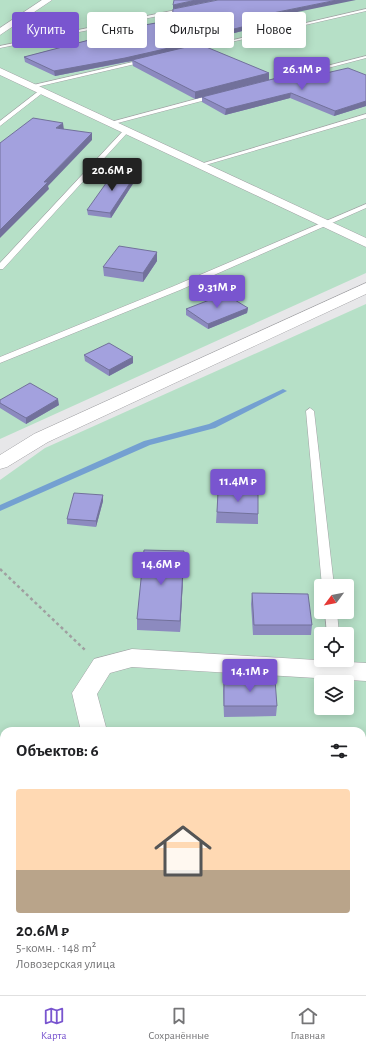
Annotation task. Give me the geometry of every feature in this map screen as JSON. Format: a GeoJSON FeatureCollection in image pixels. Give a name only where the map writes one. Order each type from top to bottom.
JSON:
{"type":"FeatureCollection","features":[{"type":"Feature","properties":{"kind":"street"},"geometry":{"type":"LineString","coordinates":[[0,32],[48,0]]}},
{"type":"Feature","properties":{"kind":"street"},"geometry":{"type":"LineString","coordinates":[[0,71],[366,243]]}},
{"type":"Feature","properties":{"kind":"street"},"geometry":{"type":"LineString","coordinates":[[0,464],[41,438],[366,288]]}},
{"type":"Feature","properties":{"kind":"street"},"geometry":{"type":"LineString","coordinates":[[93,727],[84,692],[102,666],[132,658],[314,664]]}},
{"type":"Feature","properties":{"kind":"street"},"geometry":{"type":"LineString","coordinates":[[345,667],[366,672]]}},
{"type":"Feature","properties":{"kind":"lane"},"geometry":{"type":"LineString","coordinates":[[0,48],[192,8]]}},
{"type":"Feature","properties":{"kind":"lane"},"geometry":{"type":"LineString","coordinates":[[187,51],[366,10]]}},
{"type":"Feature","properties":{"kind":"lane"},"geometry":{"type":"LineString","coordinates":[[260,84],[366,57]]}},
{"type":"Feature","properties":{"kind":"lane"},"geometry":{"type":"LineString","coordinates":[[0,124],[37,89],[149,60]]}},
{"type":"Feature","properties":{"kind":"lane"},"geometry":{"type":"LineString","coordinates":[[110,123],[223,94]]}},
{"type":"Feature","properties":{"kind":"lane"},"geometry":{"type":"LineString","coordinates":[[200,165],[366,116]]}},
{"type":"Feature","properties":{"kind":"lane"},"geometry":{"type":"LineString","coordinates":[[0,267],[126,130]]}},
{"type":"Feature","properties":{"kind":"lane"},"geometry":{"type":"LineString","coordinates":[[0,360],[177,288],[366,206]]}},
{"type":"Feature","properties":{"kind":"lane"},"geometry":{"type":"LineString","coordinates":[[310,411],[327,579]]}},
{"type":"Feature","properties":{"kind":"path"},"geometry":{"type":"LineString","coordinates":[[0,569],[102,666]]}},
{"type":"Feature","properties":{"kind":"green space"},"geometry":{"type":"Polygon","coordinates":[[[0,0],[366,0],[366,273],[0,439],[0,0]]]}},
{"type":"Feature","properties":{"kind":"green space"},"geometry":{"type":"Polygon","coordinates":[[[366,304],[366,727],[0,727],[0,480],[45,448],[366,304]]]}},
{"type":"Feature","properties":{"kind":"building"},"geometry":{"type":"Polygon","coordinates":[[[174,0],[196,0],[173,5],[174,0]]]}},
{"type":"Feature","properties":{"kind":"building"},"geometry":{"type":"Polygon","coordinates":[[[218,0],[337,0],[278,12],[242,12],[242,27],[234,29],[234,12],[173,12],[173,9],[218,0]]]}},
{"type":"Feature","properties":{"kind":"building"},"geometry":{"type":"Polygon","coordinates":[[[155,23],[155,48],[169,48],[54,71],[24,57],[58,48],[79,48],[79,43],[87,41],[87,48],[147,48],[147,25],[155,23]]]}},
{"type":"Feature","properties":{"kind":"building"},"geometry":{"type":"Polygon","coordinates":[[[182,48],[209,48],[269,73],[195,92],[132,60],[182,48]]]}},
{"type":"Feature","properties":{"kind":"building"},"geometry":{"type":"Polygon","coordinates":[[[348,68],[366,75],[366,101],[335,111],[291,93],[226,109],[202,97],[277,78],[287,82],[348,68]]]}},
{"type":"Feature","properties":{"kind":"building"},"geometry":{"type":"Polygon","coordinates":[[[33,118],[63,123],[56,128],[92,133],[44,182],[48,182],[0,230],[0,143],[33,118]]]}},
{"type":"Feature","properties":{"kind":"building"},"geometry":{"type":"Polygon","coordinates":[[[114,172],[136,174],[110,213],[87,210],[114,172]]]}},
{"type":"Feature","properties":{"kind":"building"},"geometry":{"type":"Polygon","coordinates":[[[119,246],[157,252],[143,273],[103,267],[119,246]]]}},
{"type":"Feature","properties":{"kind":"building"},"geometry":{"type":"Polygon","coordinates":[[[225,294],[248,308],[208,324],[186,309],[225,294]]]}},
{"type":"Feature","properties":{"kind":"building"},"geometry":{"type":"Polygon","coordinates":[[[109,343],[133,357],[109,370],[84,355],[109,343]]]}},
{"type":"Feature","properties":{"kind":"building"},"geometry":{"type":"Polygon","coordinates":[[[30,383],[58,399],[26,418],[0,403],[0,400],[30,383]]]}},
{"type":"Feature","properties":{"kind":"building"},"geometry":{"type":"Polygon","coordinates":[[[218,492],[258,493],[258,514],[217,512],[218,492]]]}},
{"type":"Feature","properties":{"kind":"building"},"geometry":{"type":"Polygon","coordinates":[[[74,493],[103,495],[96,521],[67,519],[74,493]]]}},
{"type":"Feature","properties":{"kind":"building"},"geometry":{"type":"Polygon","coordinates":[[[144,550],[184,551],[180,621],[137,619],[144,550]]]}},
{"type":"Feature","properties":{"kind":"building"},"geometry":{"type":"Polygon","coordinates":[[[252,593],[308,594],[312,625],[254,625],[252,593]]]}},
{"type":"Feature","properties":{"kind":"building"},"geometry":{"type":"Polygon","coordinates":[[[224,680],[275,680],[277,706],[224,706],[224,680]]]}},
{"type":"Feature","properties":{"kind":"waterway"},"geometry":{"type":"LineString","coordinates":[[0,508],[147,443],[212,426],[283,391]]}}]}
